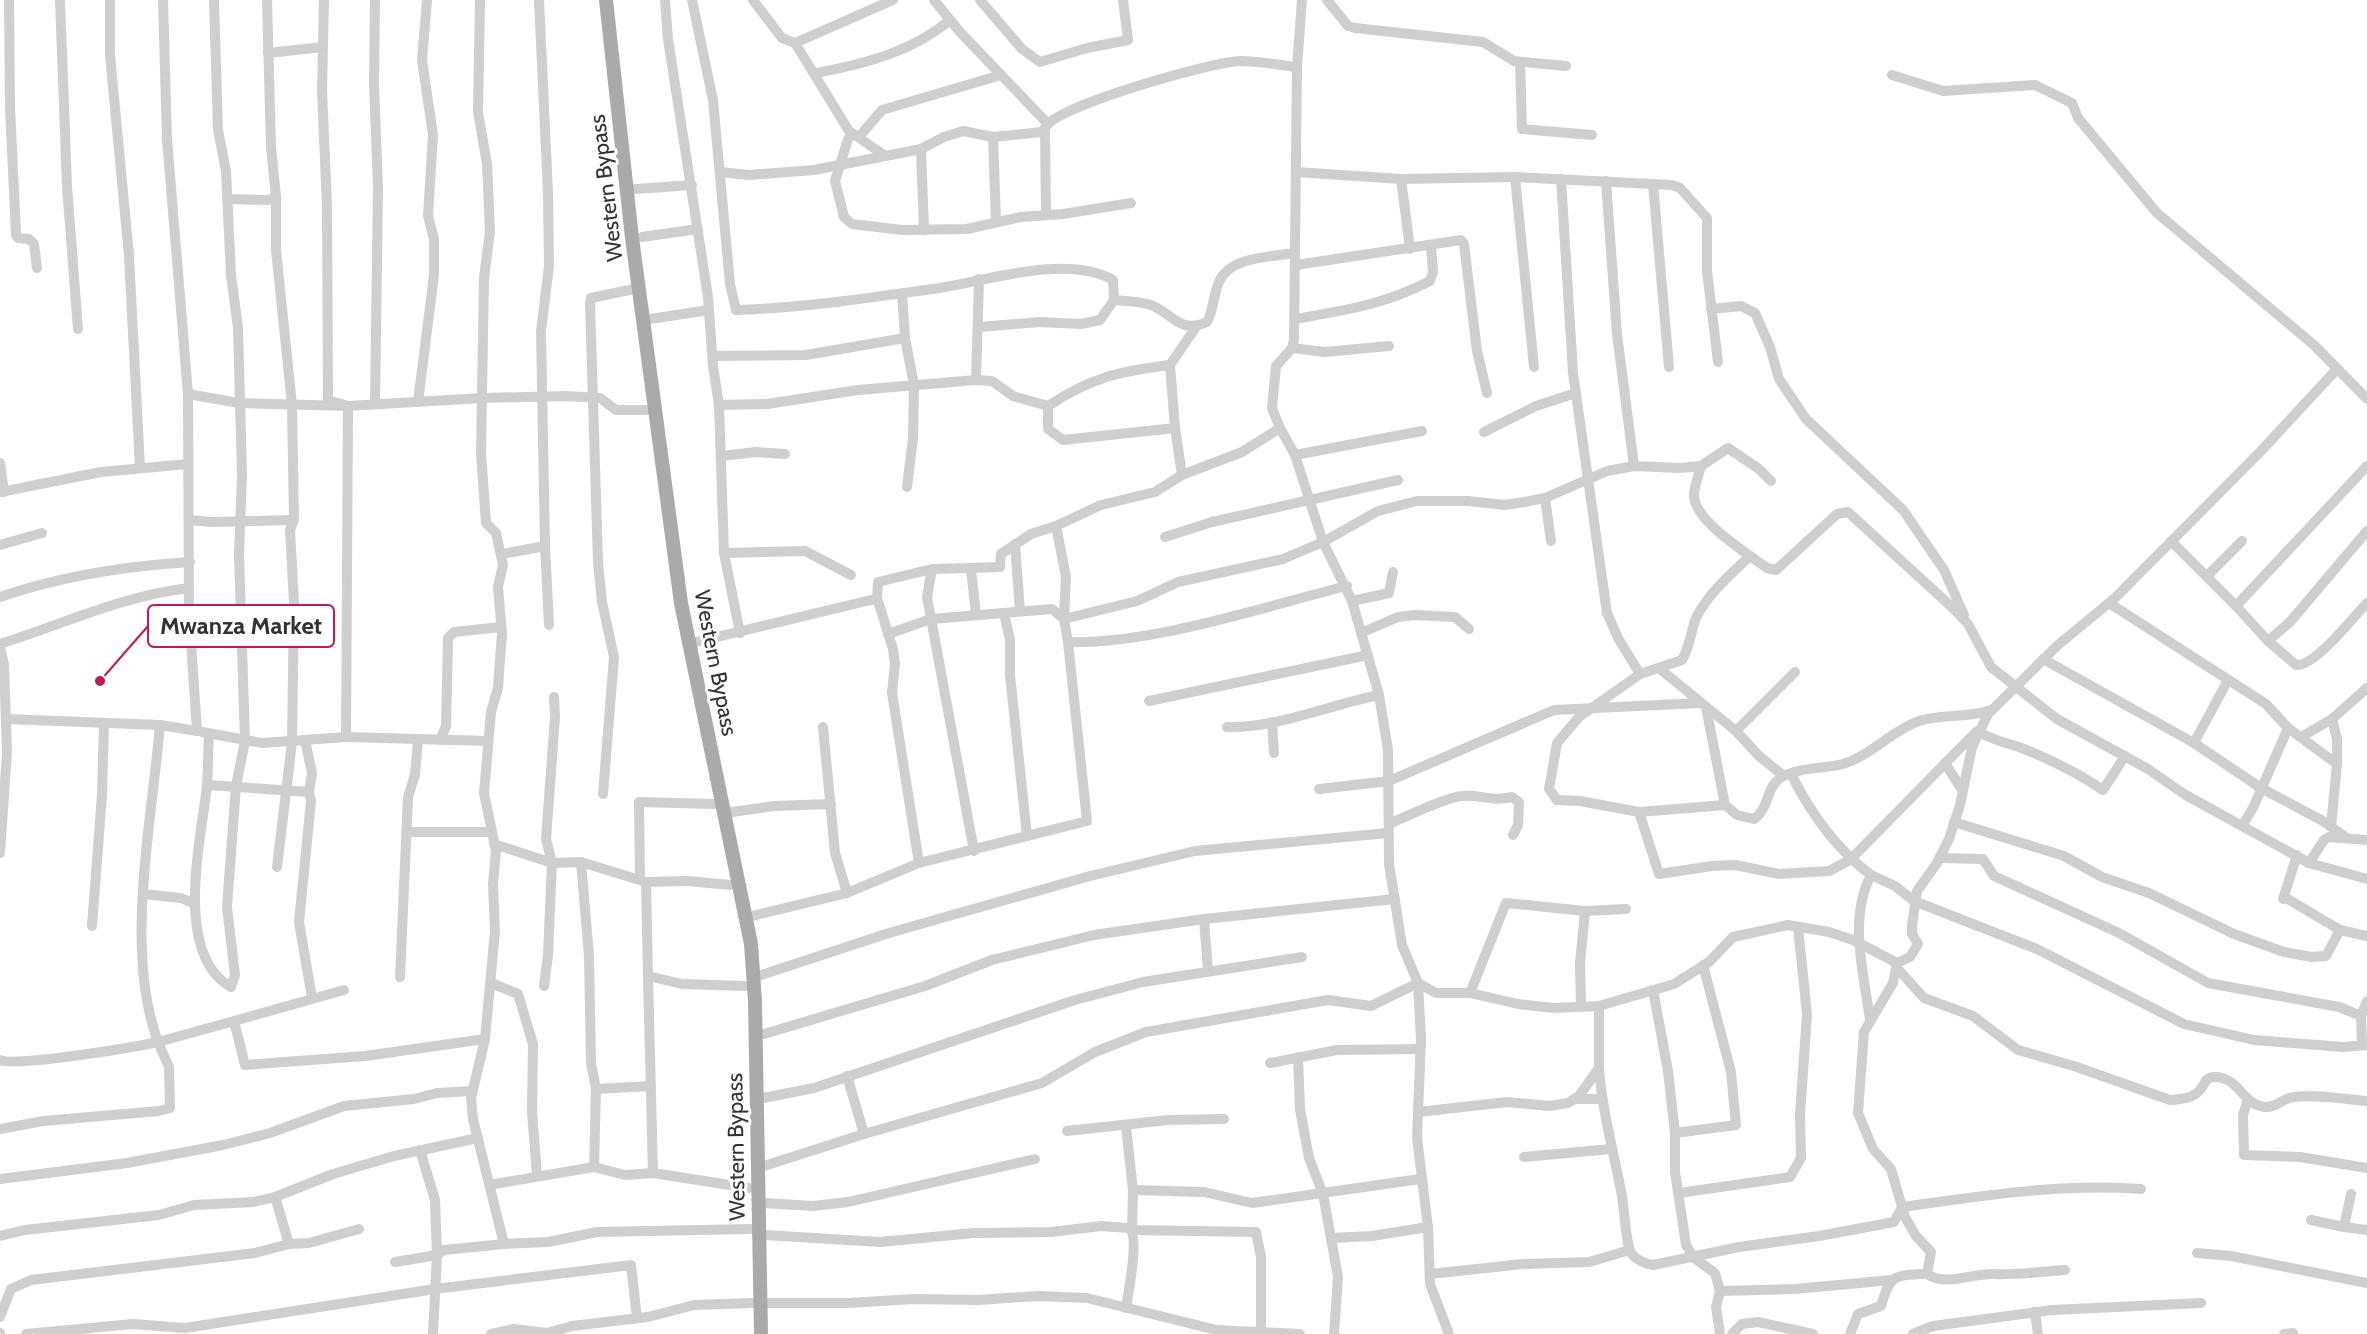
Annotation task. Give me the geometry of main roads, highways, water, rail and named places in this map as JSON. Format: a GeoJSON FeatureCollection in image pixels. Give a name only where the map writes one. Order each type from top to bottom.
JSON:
{"type":"FeatureCollection","features":[{"type":"Feature","properties":{"kind":"main road","name":"Western Bypass"},"geometry":{"type":"LineString","coordinates":[[606,0],[639,288],[681,603],[751,944],[755,1012],[761,1334]]}},
{"type":"Feature","properties":{"kind":"place","name":"Mwanza Market"},"geometry":{"type":"Point","coordinates":[100,681]}}]}
